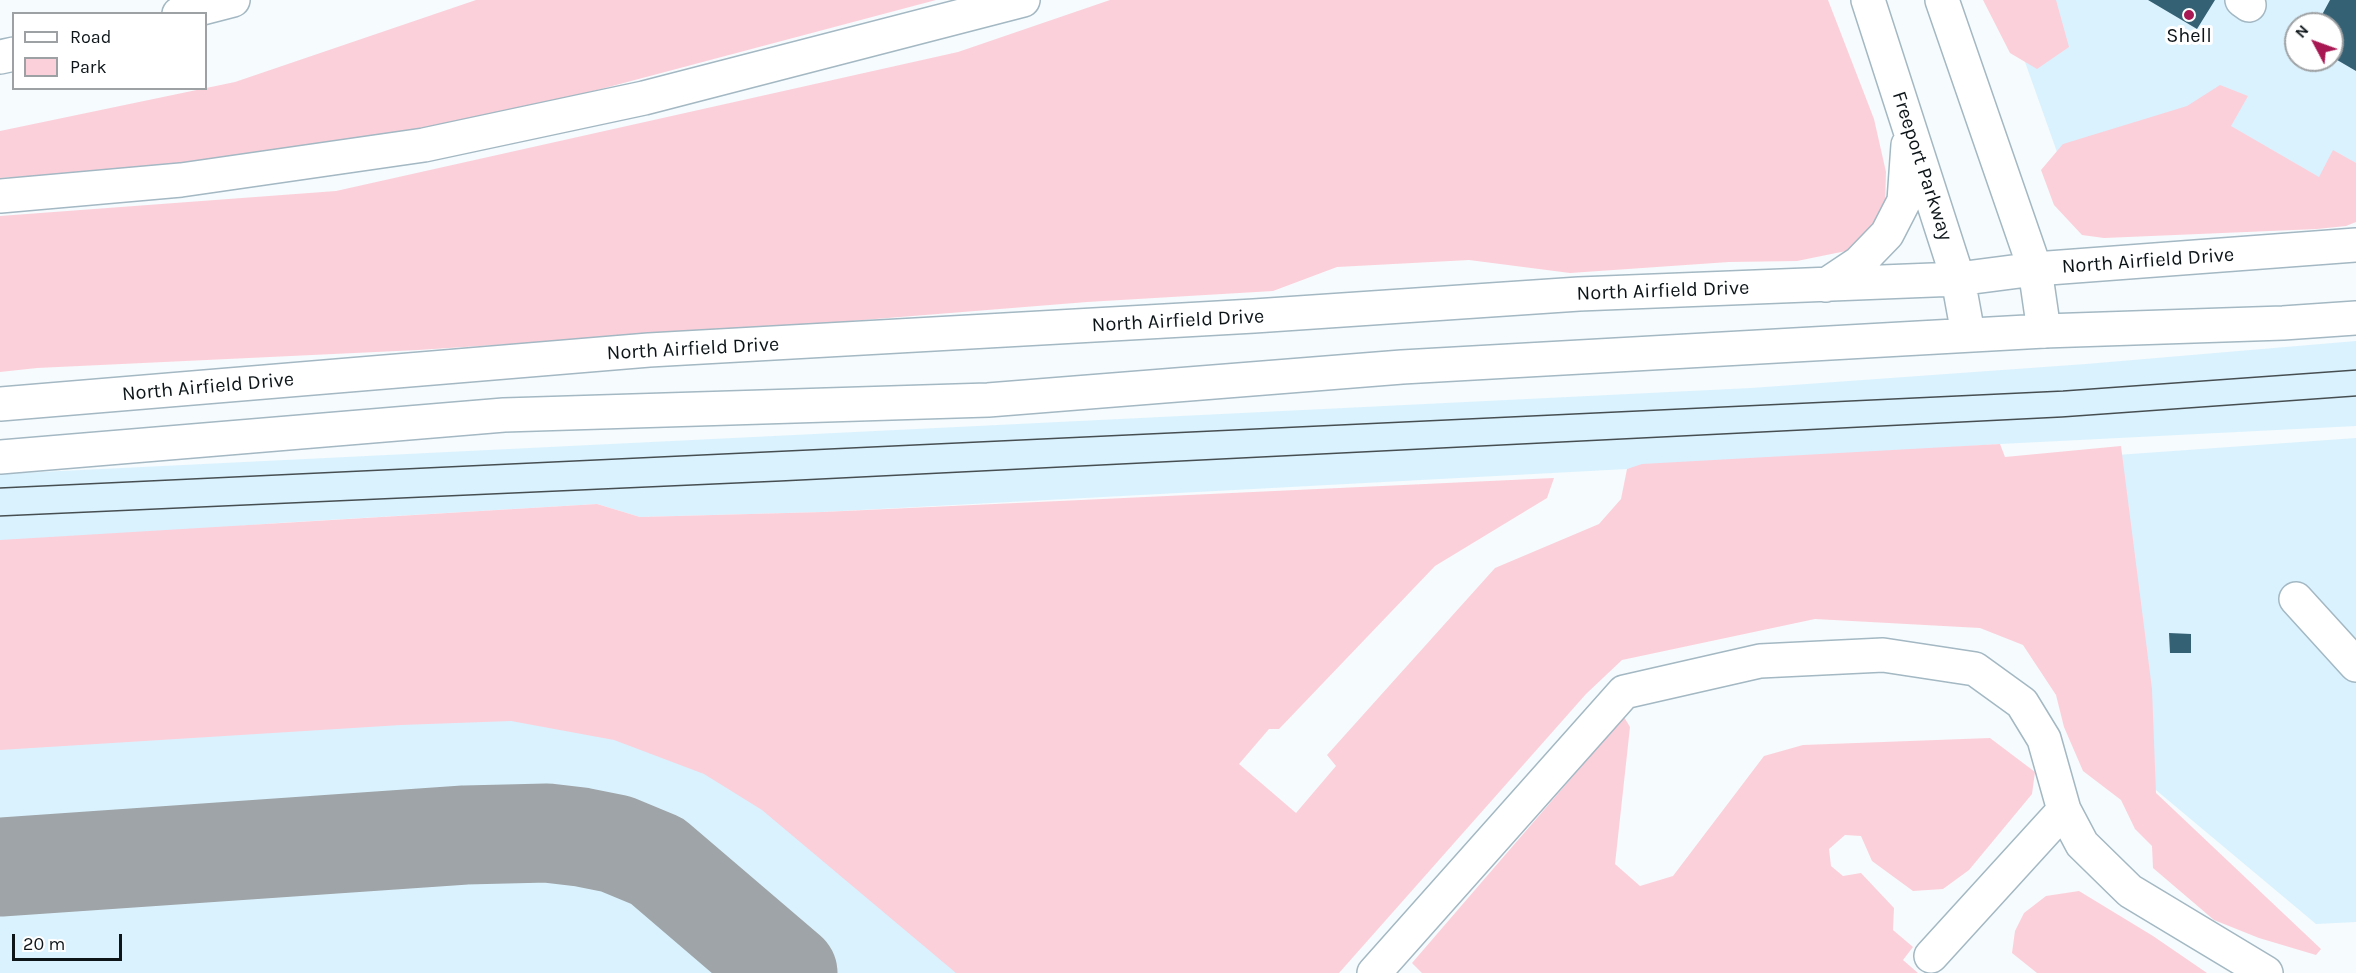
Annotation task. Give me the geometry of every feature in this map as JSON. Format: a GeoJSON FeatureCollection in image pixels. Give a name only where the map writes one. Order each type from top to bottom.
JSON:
{"type":"FeatureCollection","features":[{"type":"Feature","properties":{"kind":"main road"},"geometry":{"type":"LineString","coordinates":[[187,12],[233,0]]}},
{"type":"Feature","properties":{"kind":"main road"},"geometry":{"type":"LineString","coordinates":[[0,196],[181,180],[424,145],[644,98],[1023,0]]}},
{"type":"Feature","properties":{"kind":"main road","name":"Freeport Parkway"},"geometry":{"type":"LineString","coordinates":[[1868,0],[1958,279],[1968,334]]}},
{"type":"Feature","properties":{"kind":"main road"},"geometry":{"type":"LineString","coordinates":[[1942,0],[2035,270],[2044,331]]}},
{"type":"Feature","properties":{"kind":"main road"},"geometry":{"type":"LineString","coordinates":[[1826,285],[1859,263],[1887,234],[1904,201],[1908,169],[1909,125]]}},
{"type":"Feature","properties":{"kind":"main road","name":"North Airfield Drive"},"geometry":{"type":"LineString","coordinates":[[0,404],[649,350],[1254,316],[1579,294],[1958,279],[2035,270],[2356,245]]}},
{"type":"Feature","properties":{"kind":"main road"},"geometry":{"type":"LineString","coordinates":[[0,457],[504,415],[988,400],[1402,367],[1968,334],[2283,323],[2356,318]]}},
{"type":"Feature","properties":{"kind":"main road"},"geometry":{"type":"LineString","coordinates":[[2296,599],[2356,665]]}},
{"type":"Feature","properties":{"kind":"main road"},"geometry":{"type":"LineString","coordinates":[[1374,973],[1624,692],[1760,661],[1883,655],[1975,669],[2022,703],[2044,739],[2064,810],[2082,844],[2130,891],[2266,973]]}},
{"type":"Feature","properties":{"kind":"main road"},"geometry":{"type":"LineString","coordinates":[[1931,956],[2064,810]]}},
{"type":"Feature","properties":{"kind":"shaded area"},"geometry":{"type":"Polygon","coordinates":[[[2003,0],[2356,0],[2356,208],[2084,228],[2003,0]]]}},
{"type":"Feature","properties":{"kind":"shaded area"},"geometry":{"type":"Polygon","coordinates":[[[2356,341],[2356,426],[2000,444],[1627,469],[823,512],[640,517],[597,504],[278,523],[0,545],[0,474],[1751,388],[2086,364],[2356,341]]]}},
{"type":"Feature","properties":{"kind":"shaded area"},"geometry":{"type":"Polygon","coordinates":[[[2356,438],[2356,922],[2316,924],[2138,775],[2117,455],[2356,438]]]}},
{"type":"Feature","properties":{"kind":"shaded area"},"geometry":{"type":"Polygon","coordinates":[[[423,551],[1328,973],[0,973],[0,564],[423,551]]]}},
{"type":"Feature","properties":{"kind":"green space"},"geometry":{"type":"Polygon","coordinates":[[[476,0],[936,0],[537,106],[335,144],[124,170],[0,178],[0,131],[197,90],[207,90],[207,88],[235,82],[476,0]]]}},
{"type":"Feature","properties":{"kind":"green space"},"geometry":{"type":"Polygon","coordinates":[[[1110,0],[1828,0],[1874,119],[1886,172],[1885,206],[1870,233],[1851,250],[1797,261],[1729,262],[1570,273],[1469,260],[1337,267],[1273,291],[1087,302],[788,326],[418,350],[37,368],[0,372],[0,216],[336,191],[958,52],[1110,0]]]}},
{"type":"Feature","properties":{"kind":"green space"},"geometry":{"type":"Polygon","coordinates":[[[1983,0],[2056,0],[2069,47],[2037,69],[2010,53],[1983,0]]]}},
{"type":"Feature","properties":{"kind":"green space"},"geometry":{"type":"Polygon","coordinates":[[[2220,85],[2248,96],[2231,126],[2319,177],[2333,150],[2356,163],[2356,222],[2346,226],[2317,229],[2104,238],[2082,235],[2054,205],[2041,170],[2063,144],[2187,106],[2220,85]]]}},
{"type":"Feature","properties":{"kind":"green space"},"geometry":{"type":"Polygon","coordinates":[[[2000,444],[2005,457],[2121,446],[2152,689],[2156,793],[2321,949],[2316,955],[2259,938],[2214,920],[2153,868],[2152,846],[2135,829],[2121,800],[2083,771],[2064,727],[2056,695],[2023,645],[1980,628],[1815,619],[1622,660],[1586,694],[1339,973],[956,973],[762,810],[704,774],[614,740],[511,721],[401,725],[0,750],[0,540],[597,504],[640,517],[823,512],[1554,478],[1547,498],[1435,566],[1279,729],[1269,729],[1239,764],[1296,813],[1336,766],[1327,755],[1495,568],[1599,524],[1621,499],[1627,469],[1642,464],[2000,444]]]}},
{"type":"Feature","properties":{"kind":"green space"},"geometry":{"type":"Polygon","coordinates":[[[1624,717],[1630,727],[1615,864],[1640,886],[1673,876],[1764,756],[1803,745],[1990,738],[2035,772],[2032,794],[1969,870],[1943,889],[1913,891],[1872,861],[1861,836],[1845,835],[1829,849],[1831,866],[1843,876],[1861,873],[1894,908],[1893,930],[1913,947],[1903,960],[1918,973],[1422,973],[1412,963],[1624,717]]]}},
{"type":"Feature","properties":{"kind":"green space"},"geometry":{"type":"Polygon","coordinates":[[[2079,891],[2153,936],[2207,973],[2037,973],[2012,953],[2015,931],[2024,913],[2046,896],[2079,891]]]}},
{"type":"Feature","properties":{"kind":"building","name":"Shell"},"geometry":{"type":"Polygon","coordinates":[[[2148,0],[2215,0],[2197,29],[2148,0]]]}},
{"type":"Feature","properties":{"kind":"building"},"geometry":{"type":"Polygon","coordinates":[[[2330,0],[2356,0],[2356,71],[2344,64],[2344,12],[2324,12],[2330,0]]]}},
{"type":"Feature","properties":{"kind":"building"},"geometry":{"type":"Polygon","coordinates":[[[2169,633],[2191,634],[2191,653],[2170,653],[2169,633]]]}},
{"type":"Feature","properties":{"kind":"taxiway"},"geometry":{"type":"LineString","coordinates":[[0,867],[465,835],[547,833],[581,837],[616,844],[657,861],[788,973]]}},
{"type":"Feature","properties":{"kind":"tram line"},"geometry":{"type":"LineString","coordinates":[[0,488],[2063,391],[2356,370]]}},
{"type":"Feature","properties":{"kind":"tram line"},"geometry":{"type":"LineString","coordinates":[[0,516],[781,481],[2062,417],[2356,396]]}},
{"type":"Feature","properties":{"kind":"place","name":"Shell"},"geometry":{"type":"Point","coordinates":[2189,15]}}]}
